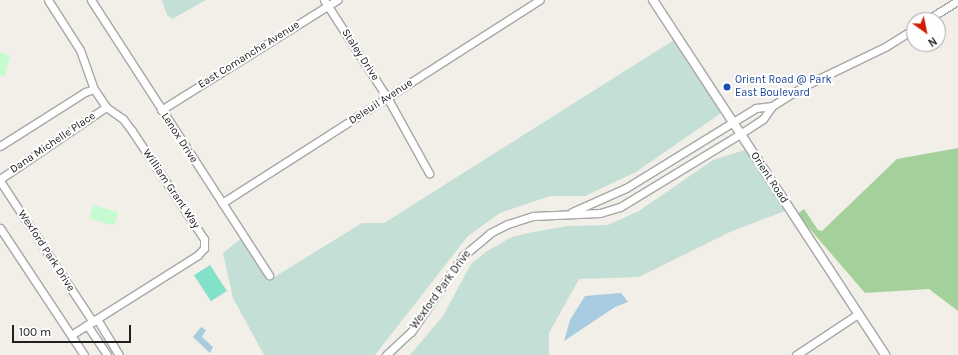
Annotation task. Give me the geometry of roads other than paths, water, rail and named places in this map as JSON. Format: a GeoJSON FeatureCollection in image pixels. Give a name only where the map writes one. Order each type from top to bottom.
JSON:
{"type":"FeatureCollection","features":[{"type":"Feature","properties":{"kind":"street","name":"William Grant Way"},"geometry":{"type":"LineString","coordinates":[[48,0],[80,50],[94,89],[106,107],[123,119],[132,131],[204,239],[204,248],[198,255],[71,335]]}},
{"type":"Feature","properties":{"kind":"street","name":"Lenox Drive"},"geometry":{"type":"LineString","coordinates":[[91,0],[269,275]]}},
{"type":"Feature","properties":{"kind":"street","name":"East Comanche Avenue"},"geometry":{"type":"LineString","coordinates":[[161,110],[326,3],[337,0]]}},
{"type":"Feature","properties":{"kind":"street","name":"Deleuil Avenue"},"geometry":{"type":"LineString","coordinates":[[222,203],[540,0]]}},
{"type":"Feature","properties":{"kind":"street","name":"Orient Road"},"geometry":{"type":"LineString","coordinates":[[653,0],[885,355]]}},
{"type":"Feature","properties":{"kind":"street"},"geometry":{"type":"LineString","coordinates":[[941,12],[958,1]]}},
{"type":"Feature","properties":{"kind":"street","name":"Staley Drive"},"geometry":{"type":"LineString","coordinates":[[326,3],[388,98],[429,173]]}},
{"type":"Feature","properties":{"kind":"street"},"geometry":{"type":"LineString","coordinates":[[772,106],[804,86],[885,47],[906,34]]}},
{"type":"Feature","properties":{"kind":"street"},"geometry":{"type":"LineString","coordinates":[[0,146],[85,92],[94,89]]}},
{"type":"Feature","properties":{"kind":"street","name":"Wexford Park Drive"},"geometry":{"type":"LineString","coordinates":[[569,213],[626,188],[756,108],[772,106]]}},
{"type":"Feature","properties":{"kind":"street","name":"Wexford Park Drive"},"geometry":{"type":"LineString","coordinates":[[386,355],[411,332],[463,256],[475,244],[508,224],[533,216],[569,213],[600,213],[620,207],[763,119],[772,106]]}},
{"type":"Feature","properties":{"kind":"street","name":"Dana Michelle Place"},"geometry":{"type":"LineString","coordinates":[[0,180],[106,107]]}},
{"type":"Feature","properties":{"kind":"street","name":"Wexford Park Drive"},"geometry":{"type":"LineString","coordinates":[[0,180],[92,322],[119,355]]}},
{"type":"Feature","properties":{"kind":"street"},"geometry":{"type":"LineString","coordinates":[[0,228],[84,355]]}},
{"type":"Feature","properties":{"kind":"street"},"geometry":{"type":"LineString","coordinates":[[796,355],[858,314]]}},
{"type":"Feature","properties":{"kind":"street","name":"Wexford Park Drive"},"geometry":{"type":"LineString","coordinates":[[92,322],[107,355]]}},
{"type":"Feature","properties":{"kind":"place","name":"Orient Road @ Park East Boulevard"},"geometry":{"type":"Point","coordinates":[727,87]}}]}
